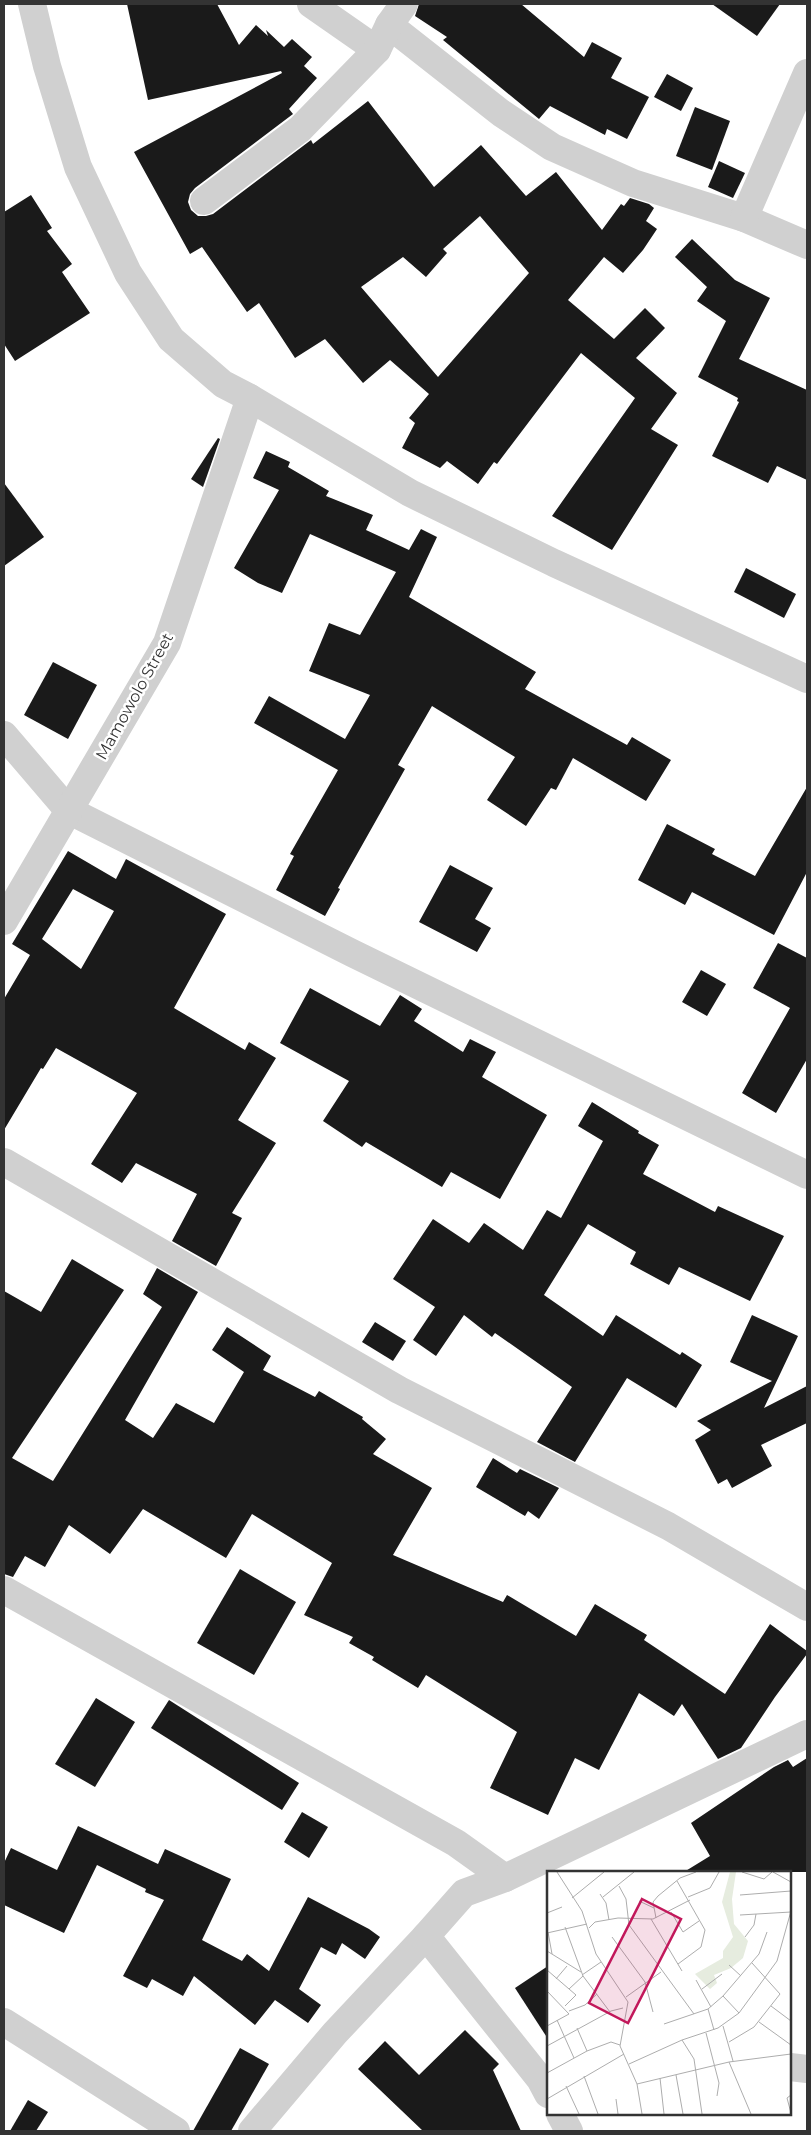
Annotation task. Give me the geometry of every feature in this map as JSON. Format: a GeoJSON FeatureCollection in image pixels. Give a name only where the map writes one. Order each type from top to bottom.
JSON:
{"type":"FeatureCollection","features":[{"type":"Feature","properties":{"kind":"street"},"geometry":{"type":"LineString","coordinates":[[32,4],[47,66],[78,167],[128,273],[171,339],[223,384],[250,398],[410,493],[554,563],[807,679]]}},
{"type":"Feature","properties":{"kind":"street"},"geometry":{"type":"LineString","coordinates":[[311,4],[378,50]]}},
{"type":"Feature","properties":{"kind":"street"},"geometry":{"type":"LineString","coordinates":[[204,201],[300,129],[378,50],[396,14],[501,113],[552,147],[633,183],[744,218],[807,245]]}},
{"type":"Feature","properties":{"kind":"street"},"geometry":{"type":"LineString","coordinates":[[744,218],[807,73]]}},
{"type":"Feature","properties":{"kind":"street","name":"Mamowolo Street"},"geometry":{"type":"LineString","coordinates":[[4,921],[167,643],[250,398]]}},
{"type":"Feature","properties":{"kind":"street"},"geometry":{"type":"LineString","coordinates":[[4,735],[68,810],[352,953],[807,1175]]}},
{"type":"Feature","properties":{"kind":"street"},"geometry":{"type":"LineString","coordinates":[[4,1162],[399,1390],[668,1526],[804,1603],[807,1607]]}},
{"type":"Feature","properties":{"kind":"street"},"geometry":{"type":"LineString","coordinates":[[4,1590],[456,1842],[505,1878]]}},
{"type":"Feature","properties":{"kind":"street"},"geometry":{"type":"LineString","coordinates":[[252,2131],[335,2033],[464,1893],[505,1878],[807,1734]]}},
{"type":"Feature","properties":{"kind":"street"},"geometry":{"type":"LineString","coordinates":[[426,1936],[546,2084]]}},
{"type":"Feature","properties":{"kind":"street"},"geometry":{"type":"LineString","coordinates":[[4,2022],[176,2131]]}},
{"type":"Feature","properties":{"kind":"street"},"geometry":{"type":"LineString","coordinates":[[791,2066],[807,2069]]}},
{"type":"Feature","properties":{"kind":"street"},"geometry":{"type":"LineString","coordinates":[[561,2115],[569,2131]]}},
{"type":"Feature","properties":{"kind":"building"},"geometry":{"type":"Polygon","coordinates":[[[127,4],[217,4],[239,45],[256,25],[268,36],[266,30],[284,47],[292,39],[312,57],[304,66],[317,78],[289,109],[293,114],[195,188],[190,194],[188,202],[191,210],[198,216],[213,214],[311,140],[313,144],[368,101],[434,187],[481,145],[526,196],[556,172],[602,230],[621,204],[624,206],[630,198],[649,204],[654,208],[646,221],[657,229],[643,250],[623,273],[604,257],[568,300],[614,339],[645,308],[665,328],[636,358],[677,393],[651,429],[678,445],[612,550],[552,516],[635,398],[581,353],[497,464],[494,462],[478,484],[447,461],[440,468],[402,448],[415,423],[409,418],[429,394],[390,360],[363,383],[325,339],[295,358],[259,303],[247,312],[202,247],[190,254],[134,152],[282,73],[281,71],[148,100],[127,4]],[[480,216],[443,249],[447,253],[426,277],[403,257],[361,287],[438,377],[529,273],[480,216]]]}},
{"type":"Feature","properties":{"kind":"building"},"geometry":{"type":"Polygon","coordinates":[[[419,4],[521,4],[584,57],[592,42],[622,58],[611,78],[649,97],[627,139],[607,129],[605,135],[550,106],[539,119],[443,40],[447,37],[415,16],[419,4]]]}},
{"type":"Feature","properties":{"kind":"building"},"geometry":{"type":"Polygon","coordinates":[[[712,4],[780,4],[757,36],[712,4]]]}},
{"type":"Feature","properties":{"kind":"building"},"geometry":{"type":"Polygon","coordinates":[[[667,74],[693,88],[681,111],[654,97],[667,74]]]}},
{"type":"Feature","properties":{"kind":"building"},"geometry":{"type":"Polygon","coordinates":[[[695,107],[730,121],[712,170],[676,156],[695,107]]]}},
{"type":"Feature","properties":{"kind":"building"},"geometry":{"type":"Polygon","coordinates":[[[719,161],[745,173],[733,198],[708,187],[719,161]]]}},
{"type":"Feature","properties":{"kind":"building"},"geometry":{"type":"Polygon","coordinates":[[[31,195],[52,228],[47,231],[72,264],[62,272],[90,313],[15,361],[4,344],[4,212],[31,195]]]}},
{"type":"Feature","properties":{"kind":"building"},"geometry":{"type":"Polygon","coordinates":[[[692,239],[735,280],[770,298],[739,359],[807,390],[807,480],[777,466],[768,483],[712,456],[739,402],[737,401],[738,398],[698,377],[726,321],[697,301],[707,287],[675,257],[692,239]]]}},
{"type":"Feature","properties":{"kind":"building"},"geometry":{"type":"Polygon","coordinates":[[[218,438],[220,439],[203,487],[191,479],[218,438]]]}},
{"type":"Feature","properties":{"kind":"building"},"geometry":{"type":"Polygon","coordinates":[[[266,451],[290,462],[288,467],[329,491],[326,496],[373,515],[366,530],[409,550],[421,529],[437,537],[409,597],[536,672],[525,689],[627,745],[632,737],[671,760],[646,801],[573,758],[556,790],[551,788],[526,826],[487,800],[515,757],[432,706],[398,765],[405,769],[338,888],[340,889],[325,916],[276,890],[294,856],[290,854],[338,770],[254,723],[269,696],[345,739],[370,695],[309,671],[329,623],[360,635],[396,572],[310,534],[282,593],[258,583],[234,568],[279,490],[253,478],[266,451]]]}},
{"type":"Feature","properties":{"kind":"building"},"geometry":{"type":"Polygon","coordinates":[[[4,483],[44,537],[4,566],[4,483]]]}},
{"type":"Feature","properties":{"kind":"building"},"geometry":{"type":"Polygon","coordinates":[[[746,568],[796,594],[784,618],[734,592],[746,568]]]}},
{"type":"Feature","properties":{"kind":"building"},"geometry":{"type":"Polygon","coordinates":[[[53,662],[97,685],[68,739],[24,715],[53,662]]]}},
{"type":"Feature","properties":{"kind":"building"},"geometry":{"type":"Polygon","coordinates":[[[807,787],[807,872],[774,935],[692,892],[685,905],[638,880],[667,824],[715,849],[712,854],[755,876],[807,787]]]}},
{"type":"Feature","properties":{"kind":"building"},"geometry":{"type":"Polygon","coordinates":[[[68,851],[116,879],[126,859],[226,914],[174,1008],[245,1050],[249,1042],[276,1058],[238,1120],[276,1143],[232,1213],[242,1218],[216,1266],[172,1241],[197,1194],[136,1163],[122,1183],[91,1164],[137,1093],[56,1048],[43,1069],[41,1068],[4,1130],[4,999],[30,955],[12,944],[68,851]],[[73,889],[42,939],[81,969],[114,911],[73,889]]]}},
{"type":"Feature","properties":{"kind":"building"},"geometry":{"type":"Polygon","coordinates":[[[450,865],[493,888],[475,919],[491,928],[477,952],[419,922],[450,865]]]}},
{"type":"Feature","properties":{"kind":"building"},"geometry":{"type":"Polygon","coordinates":[[[778,943],[807,958],[807,1059],[776,1113],[742,1093],[790,1008],[753,988],[778,943]]]}},
{"type":"Feature","properties":{"kind":"building"},"geometry":{"type":"Polygon","coordinates":[[[701,970],[726,984],[707,1016],[682,1002],[701,970]]]}},
{"type":"Feature","properties":{"kind":"building"},"geometry":{"type":"Polygon","coordinates":[[[310,988],[380,1026],[400,995],[422,1009],[414,1021],[463,1052],[470,1039],[496,1052],[482,1077],[547,1115],[500,1199],[451,1172],[442,1187],[366,1142],[362,1147],[323,1121],[349,1081],[280,1043],[310,988]]]}},
{"type":"Feature","properties":{"kind":"building"},"geometry":{"type":"Polygon","coordinates":[[[592,1102],[659,1145],[643,1174],[715,1212],[718,1206],[784,1236],[750,1301],[679,1267],[669,1285],[630,1264],[636,1252],[588,1224],[544,1295],[603,1336],[616,1315],[680,1355],[682,1352],[702,1365],[676,1408],[627,1378],[575,1462],[537,1442],[572,1387],[495,1333],[492,1337],[464,1315],[436,1356],[413,1340],[435,1307],[393,1279],[433,1219],[469,1243],[484,1223],[523,1250],[547,1210],[561,1218],[603,1141],[578,1126],[592,1102]]]}},
{"type":"Feature","properties":{"kind":"building"},"geometry":{"type":"Polygon","coordinates":[[[72,1259],[124,1290],[12,1458],[53,1481],[162,1307],[143,1294],[157,1268],[198,1292],[125,1420],[153,1438],[176,1403],[214,1423],[244,1372],[212,1350],[227,1327],[271,1356],[263,1370],[315,1397],[319,1391],[363,1417],[362,1419],[386,1439],[373,1454],[432,1488],[393,1555],[503,1602],[507,1595],[576,1636],[595,1604],[647,1635],[644,1640],[725,1694],[770,1624],[807,1651],[807,1654],[741,1748],[718,1759],[682,1704],[674,1716],[639,1693],[599,1770],[575,1758],[548,1815],[490,1788],[517,1732],[426,1675],[418,1688],[372,1660],[374,1657],[349,1643],[353,1637],[304,1615],[332,1563],[252,1514],[226,1558],[143,1509],[110,1554],[69,1525],[45,1567],[25,1556],[13,1577],[4,1574],[4,1291],[41,1312],[72,1259]]]}},
{"type":"Feature","properties":{"kind":"building"},"geometry":{"type":"Polygon","coordinates":[[[752,1315],[798,1336],[764,1408],[807,1386],[807,1423],[761,1445],[772,1466],[732,1488],[727,1479],[718,1484],[695,1440],[711,1430],[697,1421],[772,1381],[730,1362],[752,1315]]]}},
{"type":"Feature","properties":{"kind":"building"},"geometry":{"type":"Polygon","coordinates":[[[375,1322],[406,1341],[393,1361],[362,1342],[375,1322]]]}},
{"type":"Feature","properties":{"kind":"building"},"geometry":{"type":"Polygon","coordinates":[[[493,1458],[517,1473],[520,1469],[559,1488],[539,1519],[528,1511],[525,1516],[476,1487],[493,1458]]]}},
{"type":"Feature","properties":{"kind":"building"},"geometry":{"type":"Polygon","coordinates":[[[240,1569],[296,1602],[254,1675],[197,1643],[240,1569]]]}},
{"type":"Feature","properties":{"kind":"building"},"geometry":{"type":"Polygon","coordinates":[[[96,1698],[135,1722],[95,1787],[55,1764],[96,1698]]]}},
{"type":"Feature","properties":{"kind":"building"},"geometry":{"type":"Polygon","coordinates":[[[169,1700],[299,1783],[282,1810],[151,1728],[169,1700]]]}},
{"type":"Feature","properties":{"kind":"building"},"geometry":{"type":"Polygon","coordinates":[[[807,1758],[807,1872],[686,1871],[710,1856],[691,1823],[774,1767],[788,1760],[793,1767],[807,1758]]]}},
{"type":"Feature","properties":{"kind":"building"},"geometry":{"type":"Polygon","coordinates":[[[302,1812],[328,1827],[309,1858],[284,1842],[302,1812]]]}},
{"type":"Feature","properties":{"kind":"building"},"geometry":{"type":"Polygon","coordinates":[[[78,1826],[158,1864],[165,1849],[231,1879],[202,1940],[242,1961],[247,1954],[269,1971],[308,1897],[369,1929],[380,1937],[365,1959],[342,1943],[336,1955],[321,1947],[299,1989],[321,2005],[308,2023],[275,2000],[255,2025],[194,1976],[183,1996],[152,1979],[147,1988],[123,1976],[164,1900],[145,1892],[146,1889],[97,1865],[64,1933],[4,1905],[4,1863],[11,1848],[57,1870],[78,1826]]]}},
{"type":"Feature","properties":{"kind":"building"},"geometry":{"type":"Polygon","coordinates":[[[547,1967],[547,2037],[515,1988],[547,1967]]]}},
{"type":"Feature","properties":{"kind":"building"},"geometry":{"type":"Polygon","coordinates":[[[465,2030],[499,2064],[493,2070],[521,2131],[423,2131],[358,2069],[385,2041],[419,2075],[465,2030]]]}},
{"type":"Feature","properties":{"kind":"building"},"geometry":{"type":"Polygon","coordinates":[[[240,2048],[269,2064],[231,2131],[193,2131],[240,2048]]]}},
{"type":"Feature","properties":{"kind":"building"},"geometry":{"type":"Polygon","coordinates":[[[28,2100],[48,2112],[36,2131],[10,2131],[28,2100]]]}}]}
